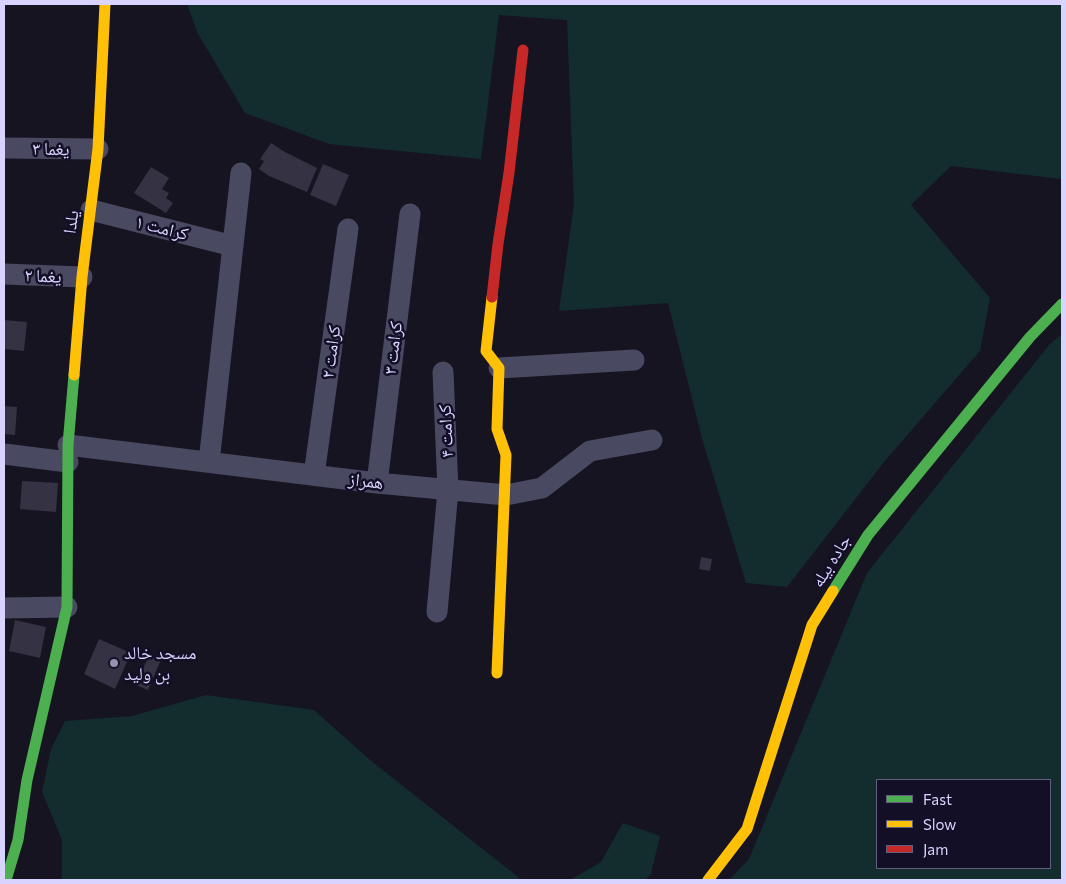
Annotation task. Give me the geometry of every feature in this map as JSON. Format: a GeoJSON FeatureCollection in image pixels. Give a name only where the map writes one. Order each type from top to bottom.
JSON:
{"type":"FeatureCollection","features":[{"type":"Feature","properties":{"kind":"street","name":"یلدا"},"geometry":{"type":"LineString","coordinates":[[6,880],[18,840],[27,780],[67,607],[68,453],[82,277],[98,149],[105,4]]}},
{"type":"Feature","properties":{"kind":"street"},"geometry":{"type":"LineString","coordinates":[[497,673],[506,495],[506,455],[497,429],[499,368],[486,351],[524,50]]}},
{"type":"Feature","properties":{"kind":"street","name":"یغما ۳"},"geometry":{"type":"LineString","coordinates":[[4,148],[98,149]]}},
{"type":"Feature","properties":{"kind":"street"},"geometry":{"type":"LineString","coordinates":[[209,462],[241,173]]}},
{"type":"Feature","properties":{"kind":"street","name":"کرامت ۱"},"geometry":{"type":"LineString","coordinates":[[91,210],[233,246]]}},
{"type":"Feature","properties":{"kind":"street","name":"کرامت ۳"},"geometry":{"type":"LineString","coordinates":[[377,483],[410,214]]}},
{"type":"Feature","properties":{"kind":"street","name":"کرامت ۲"},"geometry":{"type":"LineString","coordinates":[[314,475],[348,229]]}},
{"type":"Feature","properties":{"kind":"street","name":"یغما ۲"},"geometry":{"type":"LineString","coordinates":[[4,274],[82,277]]}},
{"type":"Feature","properties":{"kind":"street","name":"جاده بیله"},"geometry":{"type":"LineString","coordinates":[[708,880],[747,829],[812,625],[868,535],[1030,337],[1062,304]]}},
{"type":"Feature","properties":{"kind":"street"},"geometry":{"type":"LineString","coordinates":[[499,368],[634,360]]}},
{"type":"Feature","properties":{"kind":"street","name":"کرامت ۴"},"geometry":{"type":"LineString","coordinates":[[437,612],[448,490],[443,372]]}},
{"type":"Feature","properties":{"kind":"street","name":"همراز"},"geometry":{"type":"LineString","coordinates":[[4,454],[68,453],[209,462],[377,483],[506,495],[542,488],[590,451],[652,440]]}},
{"type":"Feature","properties":{"kind":"street"},"geometry":{"type":"LineString","coordinates":[[4,608],[67,607]]}},
{"type":"Feature","properties":{"kind":"green space"},"geometry":{"type":"Polygon","coordinates":[[[187,4],[1062,4],[1062,179],[951,166],[911,205],[990,298],[980,351],[884,462],[787,587],[746,583],[703,442],[668,303],[559,311],[574,204],[567,20],[499,15],[481,159],[329,144],[245,113],[197,32],[187,4]]]}},
{"type":"Feature","properties":{"kind":"green space"},"geometry":{"type":"Polygon","coordinates":[[[1062,334],[1062,880],[729,880],[749,859],[867,573],[1049,345],[1062,334]]]}},
{"type":"Feature","properties":{"kind":"green space"},"geometry":{"type":"Polygon","coordinates":[[[206,695],[314,710],[370,760],[522,880],[62,880],[62,840],[42,792],[51,749],[65,721],[132,716],[206,695]]]}},
{"type":"Feature","properties":{"kind":"green space"},"geometry":{"type":"Polygon","coordinates":[[[623,823],[660,836],[651,874],[645,880],[570,880],[601,862],[623,823]]]}},
{"type":"Feature","properties":{"kind":"building"},"geometry":{"type":"Polygon","coordinates":[[[271,143],[317,168],[307,192],[269,176],[259,169],[264,161],[260,159],[271,143]]]}},
{"type":"Feature","properties":{"kind":"building"},"geometry":{"type":"Polygon","coordinates":[[[323,164],[349,175],[336,206],[310,195],[323,164]]]}},
{"type":"Feature","properties":{"kind":"building"},"geometry":{"type":"Polygon","coordinates":[[[151,167],[169,178],[162,189],[169,193],[166,198],[173,203],[166,213],[134,193],[151,167]]]}},
{"type":"Feature","properties":{"kind":"building"},"geometry":{"type":"Polygon","coordinates":[[[4,320],[27,322],[24,351],[4,349],[4,320]]]}},
{"type":"Feature","properties":{"kind":"building"},"geometry":{"type":"Polygon","coordinates":[[[4,406],[17,407],[15,435],[4,434],[4,406]]]}},
{"type":"Feature","properties":{"kind":"building"},"geometry":{"type":"Polygon","coordinates":[[[22,481],[58,483],[56,512],[20,509],[22,481]]]}},
{"type":"Feature","properties":{"kind":"building"},"geometry":{"type":"Polygon","coordinates":[[[701,557],[712,559],[710,571],[699,569],[701,557]]]}},
{"type":"Feature","properties":{"kind":"building"},"geometry":{"type":"Polygon","coordinates":[[[15,620],[46,627],[40,658],[9,651],[15,620]]]}},
{"type":"Feature","properties":{"kind":"building"},"geometry":{"type":"Polygon","coordinates":[[[99,639],[131,653],[115,689],[84,674],[99,639]]]}},
{"type":"Feature","properties":{"kind":"building"},"geometry":{"type":"Polygon","coordinates":[[[149,655],[161,660],[148,690],[136,685],[149,655]]]}},
{"type":"Feature","properties":{"kind":"traffic: fast"},"geometry":{"type":"LineString","coordinates":[[833,591],[868,535],[1030,337],[1062,304]]}},
{"type":"Feature","properties":{"kind":"traffic: fast"},"geometry":{"type":"LineString","coordinates":[[6,880],[18,840],[27,780],[67,607],[68,445],[74,375]]}},
{"type":"Feature","properties":{"kind":"traffic: slow"},"geometry":{"type":"LineString","coordinates":[[74,375],[82,277],[98,149],[105,4]]}},
{"type":"Feature","properties":{"kind":"traffic: slow"},"geometry":{"type":"LineString","coordinates":[[492,297],[486,351],[499,368],[497,429],[506,455],[497,673]]}},
{"type":"Feature","properties":{"kind":"traffic: slow"},"geometry":{"type":"LineString","coordinates":[[708,880],[747,829],[812,625],[833,591]]}},
{"type":"Feature","properties":{"kind":"traffic: jam"},"geometry":{"type":"LineString","coordinates":[[492,297],[523,50]]}},
{"type":"Feature","properties":{"kind":"place","name":"مسجد خالد بن ولید"},"geometry":{"type":"Point","coordinates":[114,663]}}]}
